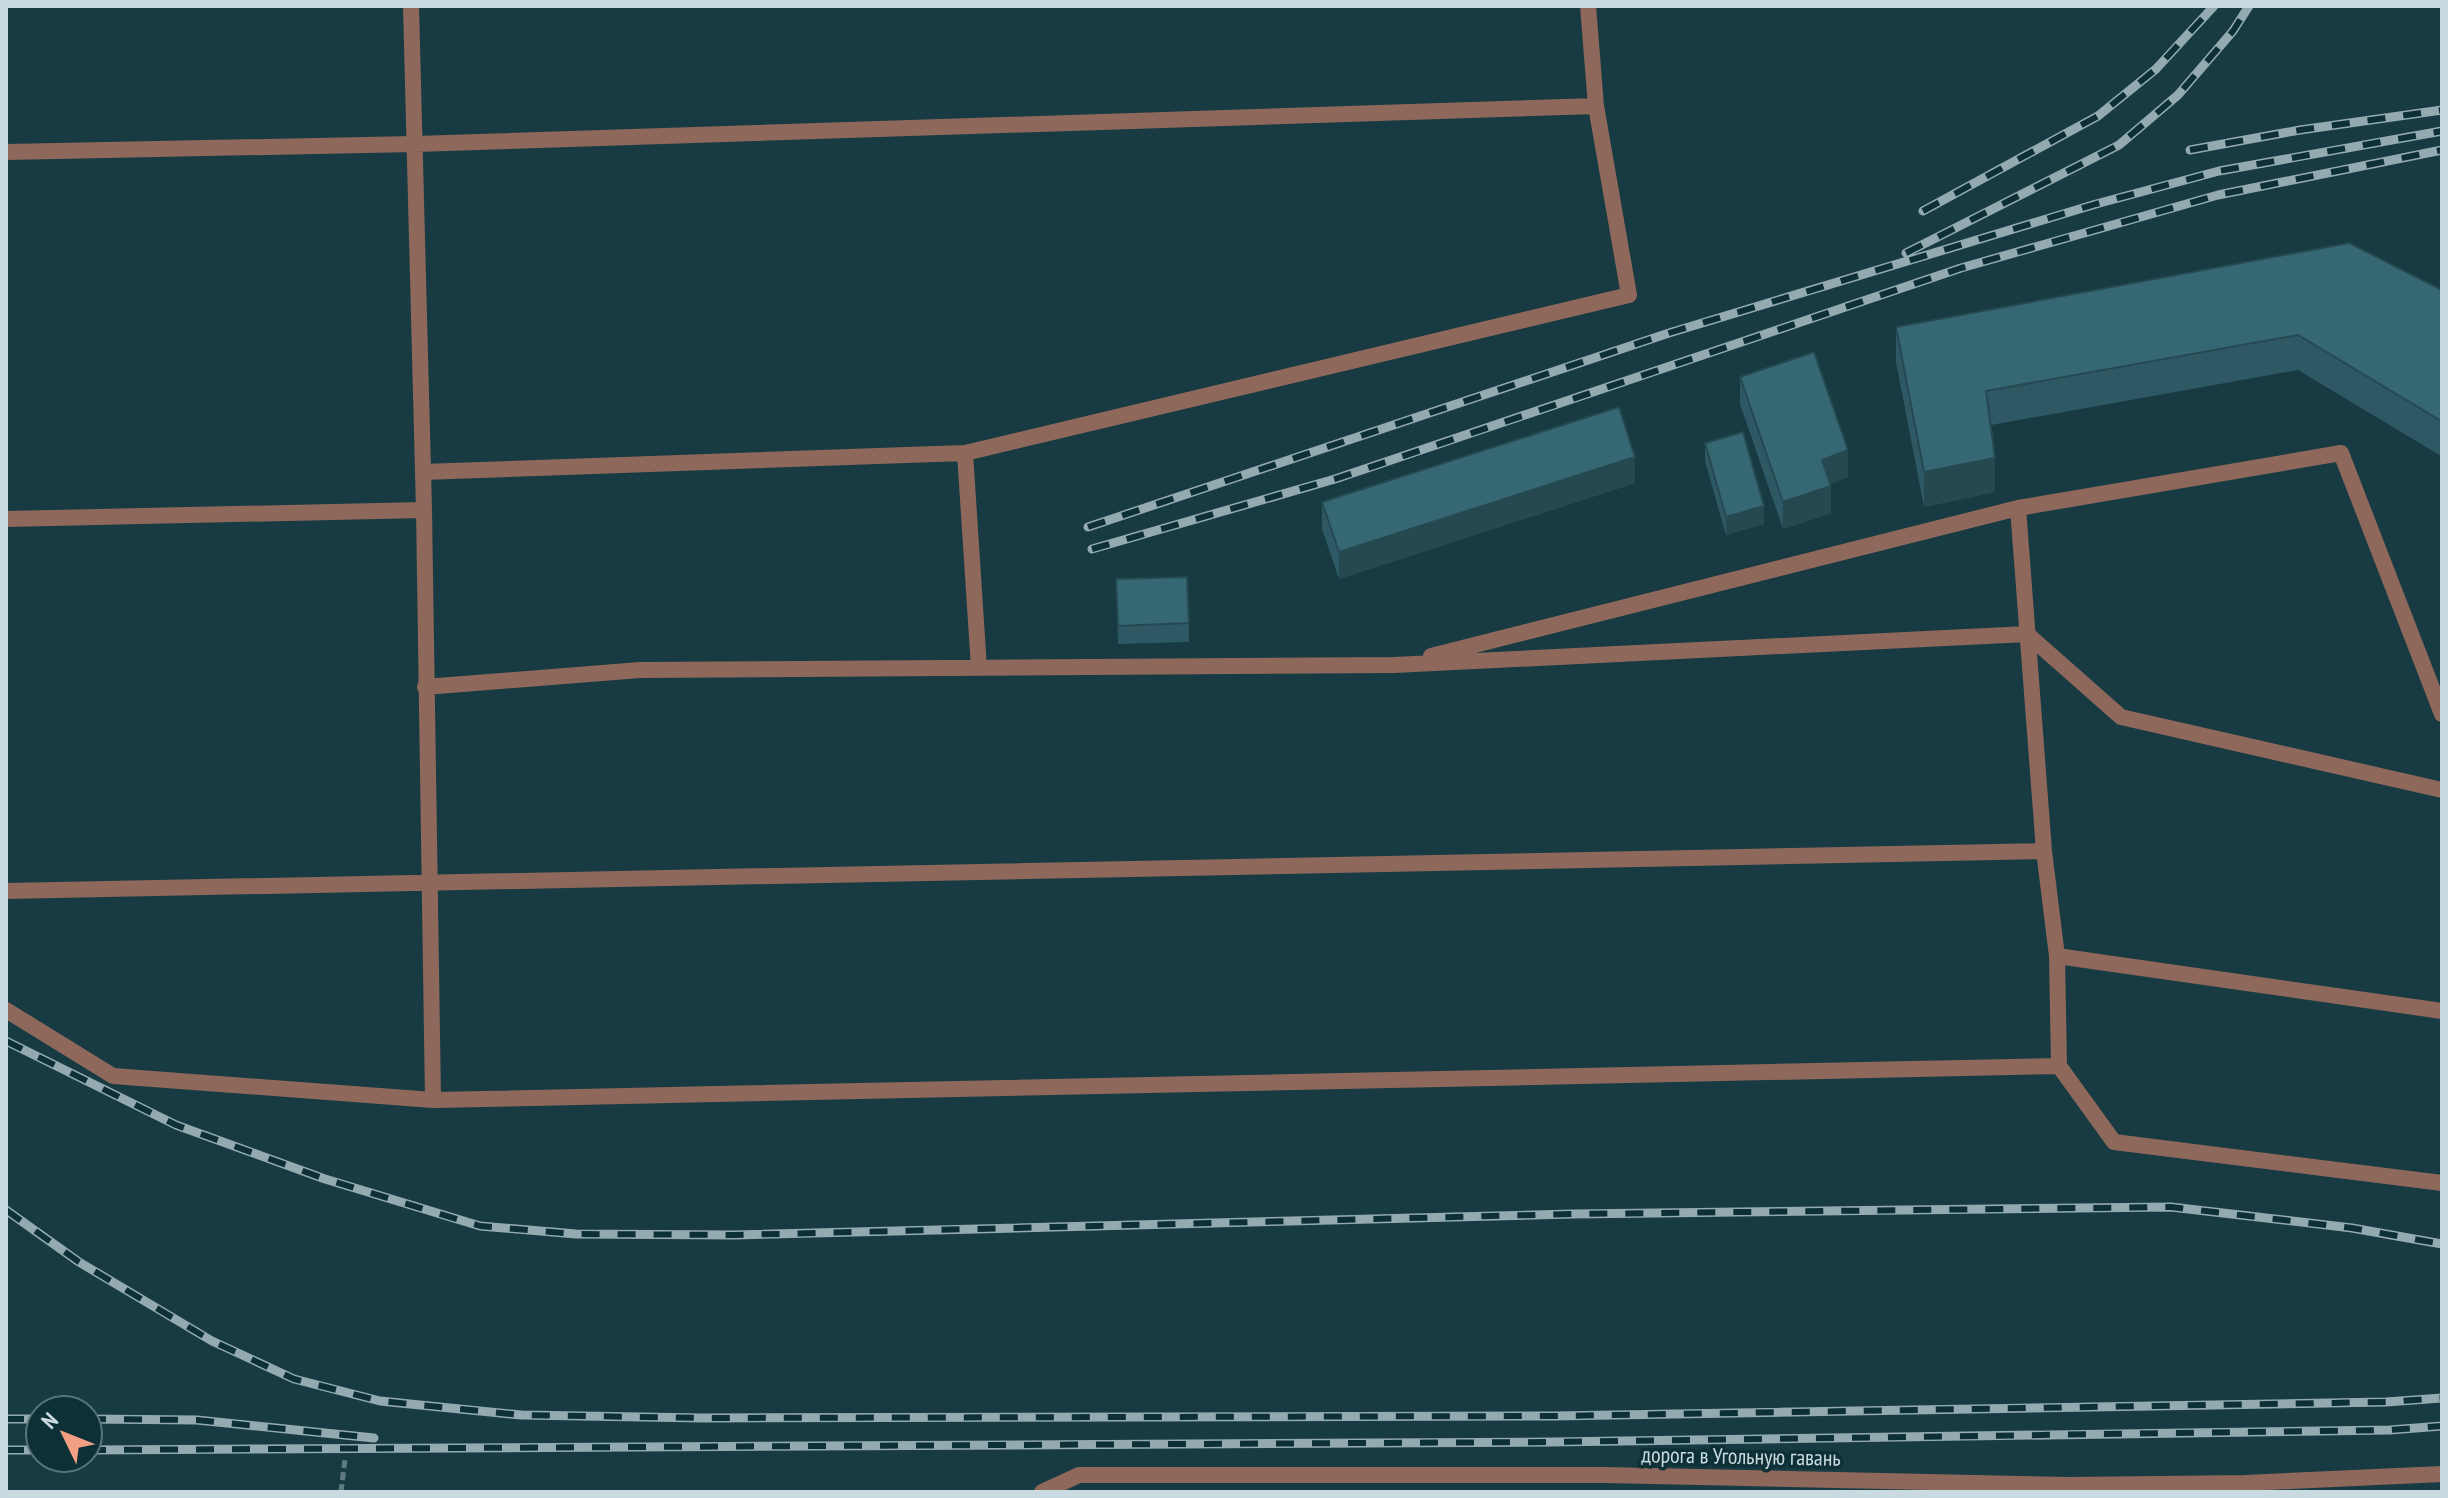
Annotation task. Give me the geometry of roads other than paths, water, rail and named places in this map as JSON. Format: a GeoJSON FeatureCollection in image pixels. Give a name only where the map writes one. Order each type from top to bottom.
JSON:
{"type":"FeatureCollection","features":[{"type":"Feature","properties":{"kind":"street"},"geometry":{"type":"LineString","coordinates":[[411,6],[424,510],[433,1100]]}},
{"type":"Feature","properties":{"kind":"street"},"geometry":{"type":"LineString","coordinates":[[423,472],[965,453],[1629,295],[1596,106],[1588,6]]}},
{"type":"Feature","properties":{"kind":"street"},"geometry":{"type":"LineString","coordinates":[[6,152],[415,144],[1596,106]]}},
{"type":"Feature","properties":{"kind":"street"},"geometry":{"type":"LineString","coordinates":[[965,453],[979,668]]}},
{"type":"Feature","properties":{"kind":"street"},"geometry":{"type":"LineString","coordinates":[[1394,665],[2018,508],[2341,453],[2442,714]]}},
{"type":"Feature","properties":{"kind":"street"},"geometry":{"type":"LineString","coordinates":[[2018,508],[2044,851],[2057,956],[2059,1066],[2114,1142],[2442,1183]]}},
{"type":"Feature","properties":{"kind":"street"},"geometry":{"type":"LineString","coordinates":[[6,519],[424,510]]}},
{"type":"Feature","properties":{"kind":"street"},"geometry":{"type":"LineString","coordinates":[[425,687],[640,670],[1394,665],[2027,634],[2121,717],[2442,790]]}},
{"type":"Feature","properties":{"kind":"street"},"geometry":{"type":"LineString","coordinates":[[6,891],[2044,851]]}},
{"type":"Feature","properties":{"kind":"street"},"geometry":{"type":"LineString","coordinates":[[2057,956],[2442,1011]]}},
{"type":"Feature","properties":{"kind":"street"},"geometry":{"type":"LineString","coordinates":[[6,1010],[113,1076],[433,1100],[2059,1066]]}},
{"type":"Feature","properties":{"kind":"street","name":"дорога в Угольную гавань"},"geometry":{"type":"LineString","coordinates":[[1042,1492],[1079,1475],[1604,1475],[2070,1485],[2245,1483],[2442,1474]]}},
{"type":"Feature","properties":{"kind":"railway"},"geometry":{"type":"LineString","coordinates":[[1923,211],[2098,116],[2156,69],[2214,6]]}},
{"type":"Feature","properties":{"kind":"railway"},"geometry":{"type":"LineString","coordinates":[[1906,253],[2119,145],[2178,95],[2233,31],[2249,6]]}},
{"type":"Feature","properties":{"kind":"railway"},"geometry":{"type":"LineString","coordinates":[[2190,150],[2300,130],[2442,110]]}},
{"type":"Feature","properties":{"kind":"railway"},"geometry":{"type":"LineString","coordinates":[[1088,527],[1669,333],[2096,204],[2219,171],[2442,131]]}},
{"type":"Feature","properties":{"kind":"railway"},"geometry":{"type":"LineString","coordinates":[[1092,549],[1335,479],[1961,268],[2218,195],[2442,150]]}},
{"type":"Feature","properties":{"kind":"railway"},"geometry":{"type":"LineString","coordinates":[[6,1041],[176,1125],[325,1179],[480,1226],[576,1234],[735,1235],[1572,1214],[2171,1207],[2352,1228],[2442,1244]]}},
{"type":"Feature","properties":{"kind":"railway"},"geometry":{"type":"LineString","coordinates":[[6,1210],[79,1262],[212,1341],[294,1379],[380,1401],[521,1415],[703,1418],[1554,1416],[2386,1402],[2442,1398]]}},
{"type":"Feature","properties":{"kind":"railway"},"geometry":{"type":"LineString","coordinates":[[6,1419],[24,1419]]}},
{"type":"Feature","properties":{"kind":"railway"},"geometry":{"type":"LineString","coordinates":[[104,1419],[197,1420],[374,1438]]}},
{"type":"Feature","properties":{"kind":"railway"},"geometry":{"type":"LineString","coordinates":[[104,1450],[1552,1442],[2390,1430],[2442,1426]]}},
{"type":"Feature","properties":{"kind":"railway"},"geometry":{"type":"LineString","coordinates":[[6,1450],[24,1450]]}}]}
